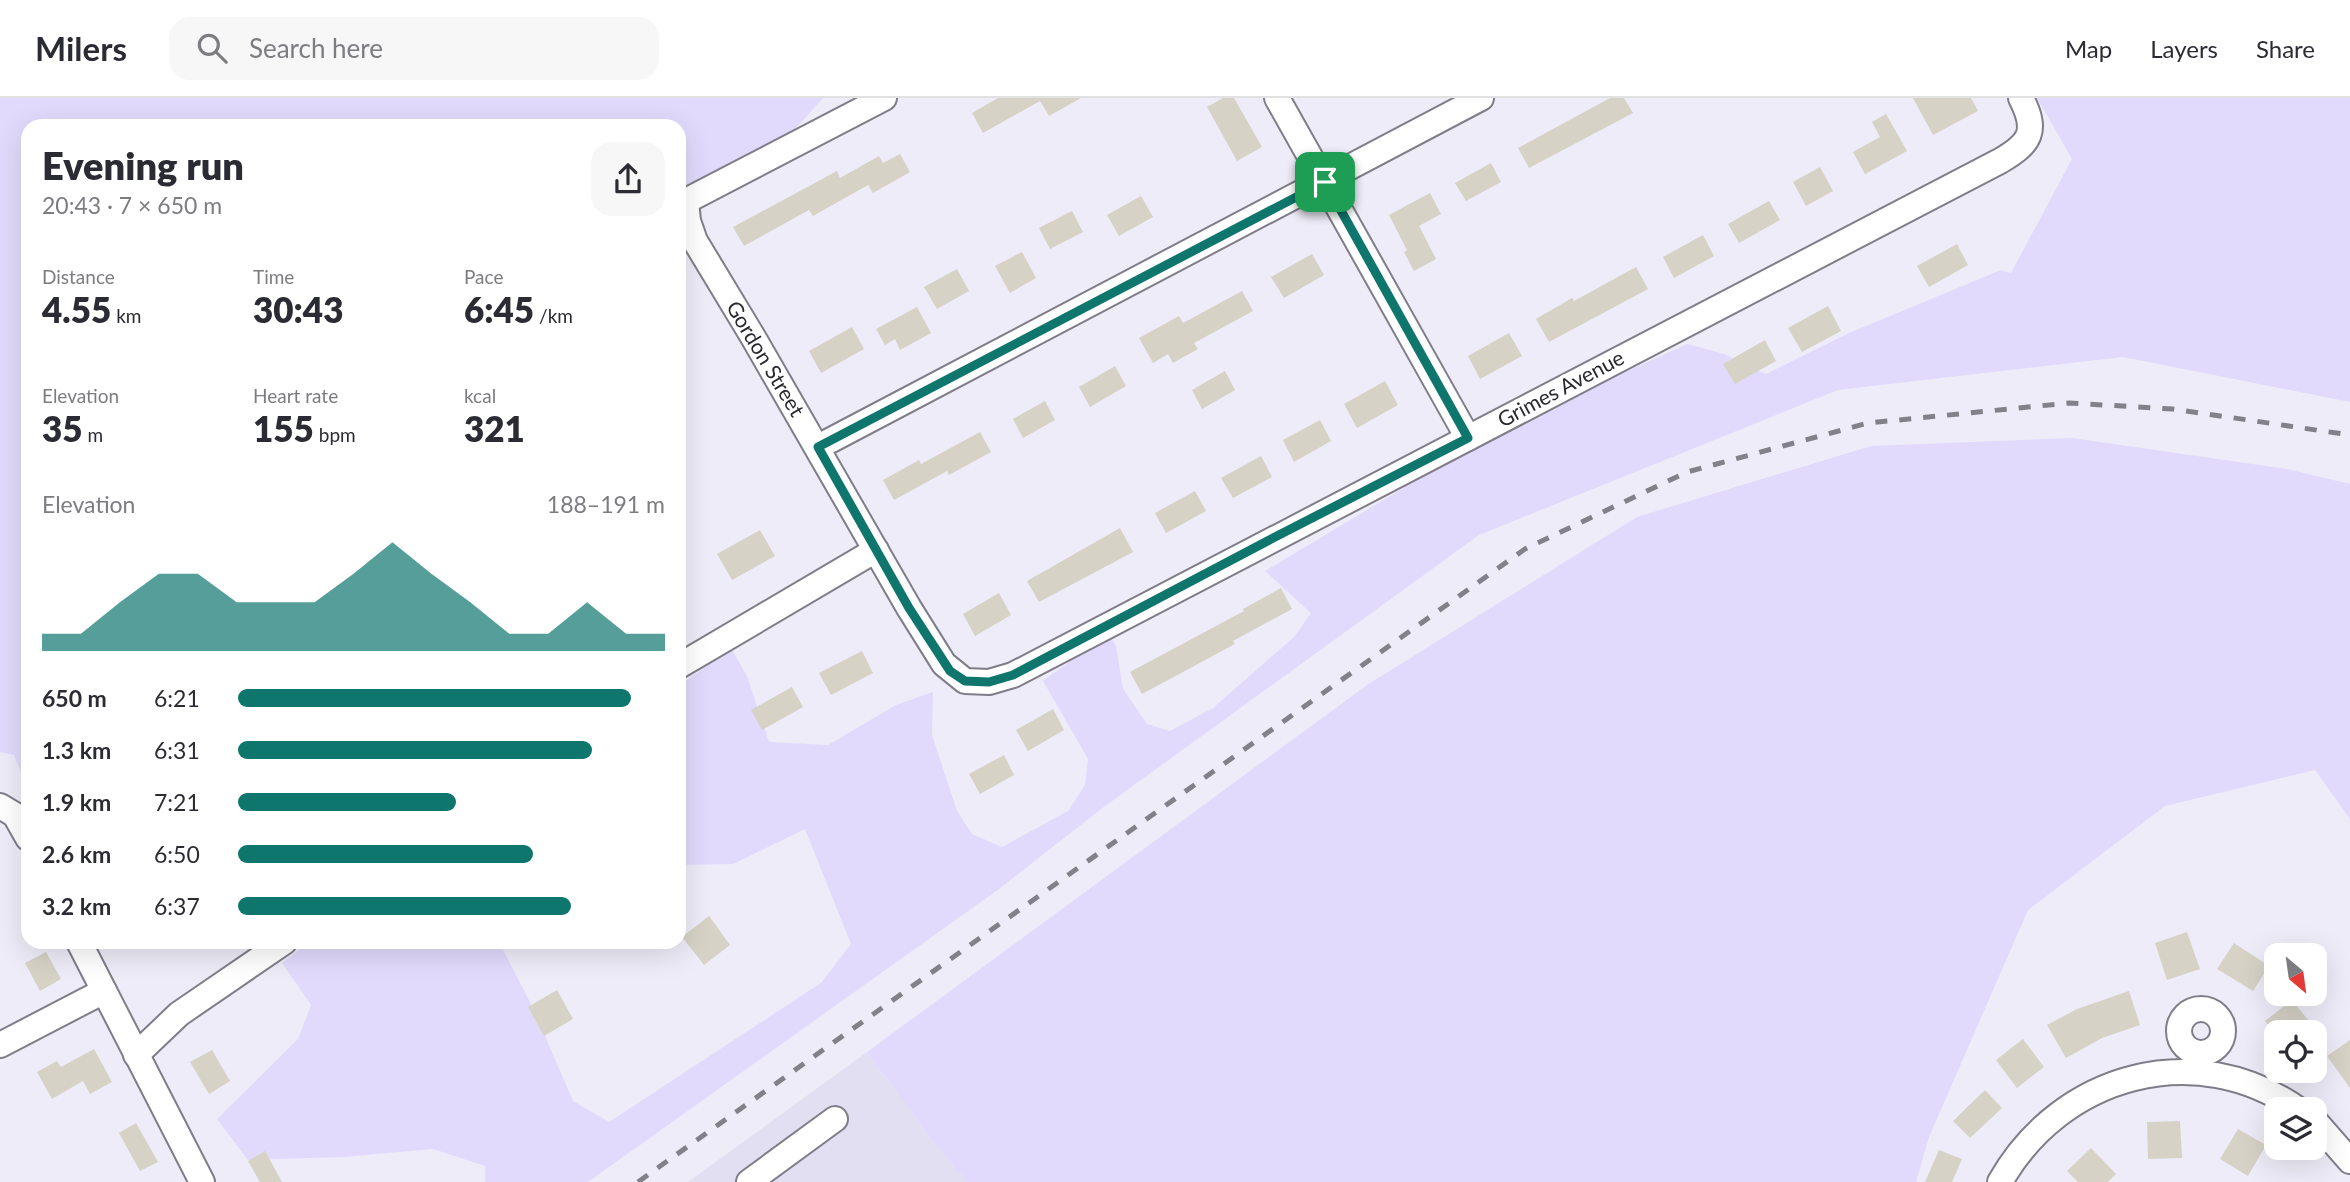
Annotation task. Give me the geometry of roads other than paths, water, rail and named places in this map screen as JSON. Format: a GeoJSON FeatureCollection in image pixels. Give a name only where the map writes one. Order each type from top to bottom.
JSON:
{"type":"FeatureCollection","features":[{"type":"Feature","properties":{"kind":"street"},"geometry":{"type":"LineString","coordinates":[[686,215],[841,108],[884,98]]}},
{"type":"Feature","properties":{"kind":"street"},"geometry":{"type":"LineString","coordinates":[[1277,98],[1468,438]]}},
{"type":"Feature","properties":{"kind":"street"},"geometry":{"type":"LineString","coordinates":[[818,447],[1481,98]]}},
{"type":"Feature","properties":{"kind":"street","name":"Grimes Avenue"},"geometry":{"type":"LineString","coordinates":[[876,550],[909,608],[950,671],[965,681],[989,682],[1013,675],[2019,150],[2032,128],[2021,98]]}},
{"type":"Feature","properties":{"kind":"street","name":"Gordon Street"},"geometry":{"type":"LineString","coordinates":[[686,221],[695,241],[876,550]]}},
{"type":"Feature","properties":{"kind":"street"},"geometry":{"type":"LineString","coordinates":[[686,662],[876,550]]}},
{"type":"Feature","properties":{"kind":"street"},"geometry":{"type":"LineString","coordinates":[[0,806],[15,816],[21,826]]}},
{"type":"Feature","properties":{"kind":"street"},"geometry":{"type":"LineString","coordinates":[[83,949],[202,1182]]}},
{"type":"Feature","properties":{"kind":"street"},"geometry":{"type":"LineString","coordinates":[[136,1055],[179,1014],[274,949]]}},
{"type":"Feature","properties":{"kind":"street"},"geometry":{"type":"LineString","coordinates":[[0,1045],[104,991]]}},
{"type":"Feature","properties":{"kind":"street"},"geometry":{"type":"LineString","coordinates":[[2000,1182],[2026,1143],[2061,1112],[2099,1089],[2144,1075],[2168,1072],[2199,1063],[2219,1076],[2258,1087],[2281,1097]]}},
{"type":"Feature","properties":{"kind":"street"},"geometry":{"type":"LineString","coordinates":[[749,1182],[835,1119]]}},
{"type":"Feature","properties":{"kind":"street"},"geometry":{"type":"LineString","coordinates":[[2327,1135],[2350,1161]]}},
{"type":"Feature","properties":{"kind":"railway"},"geometry":{"type":"LineString","coordinates":[[638,1182],[1525,549],[1687,472],[1868,423],[2069,403],[2173,409],[2350,435]]}}]}
